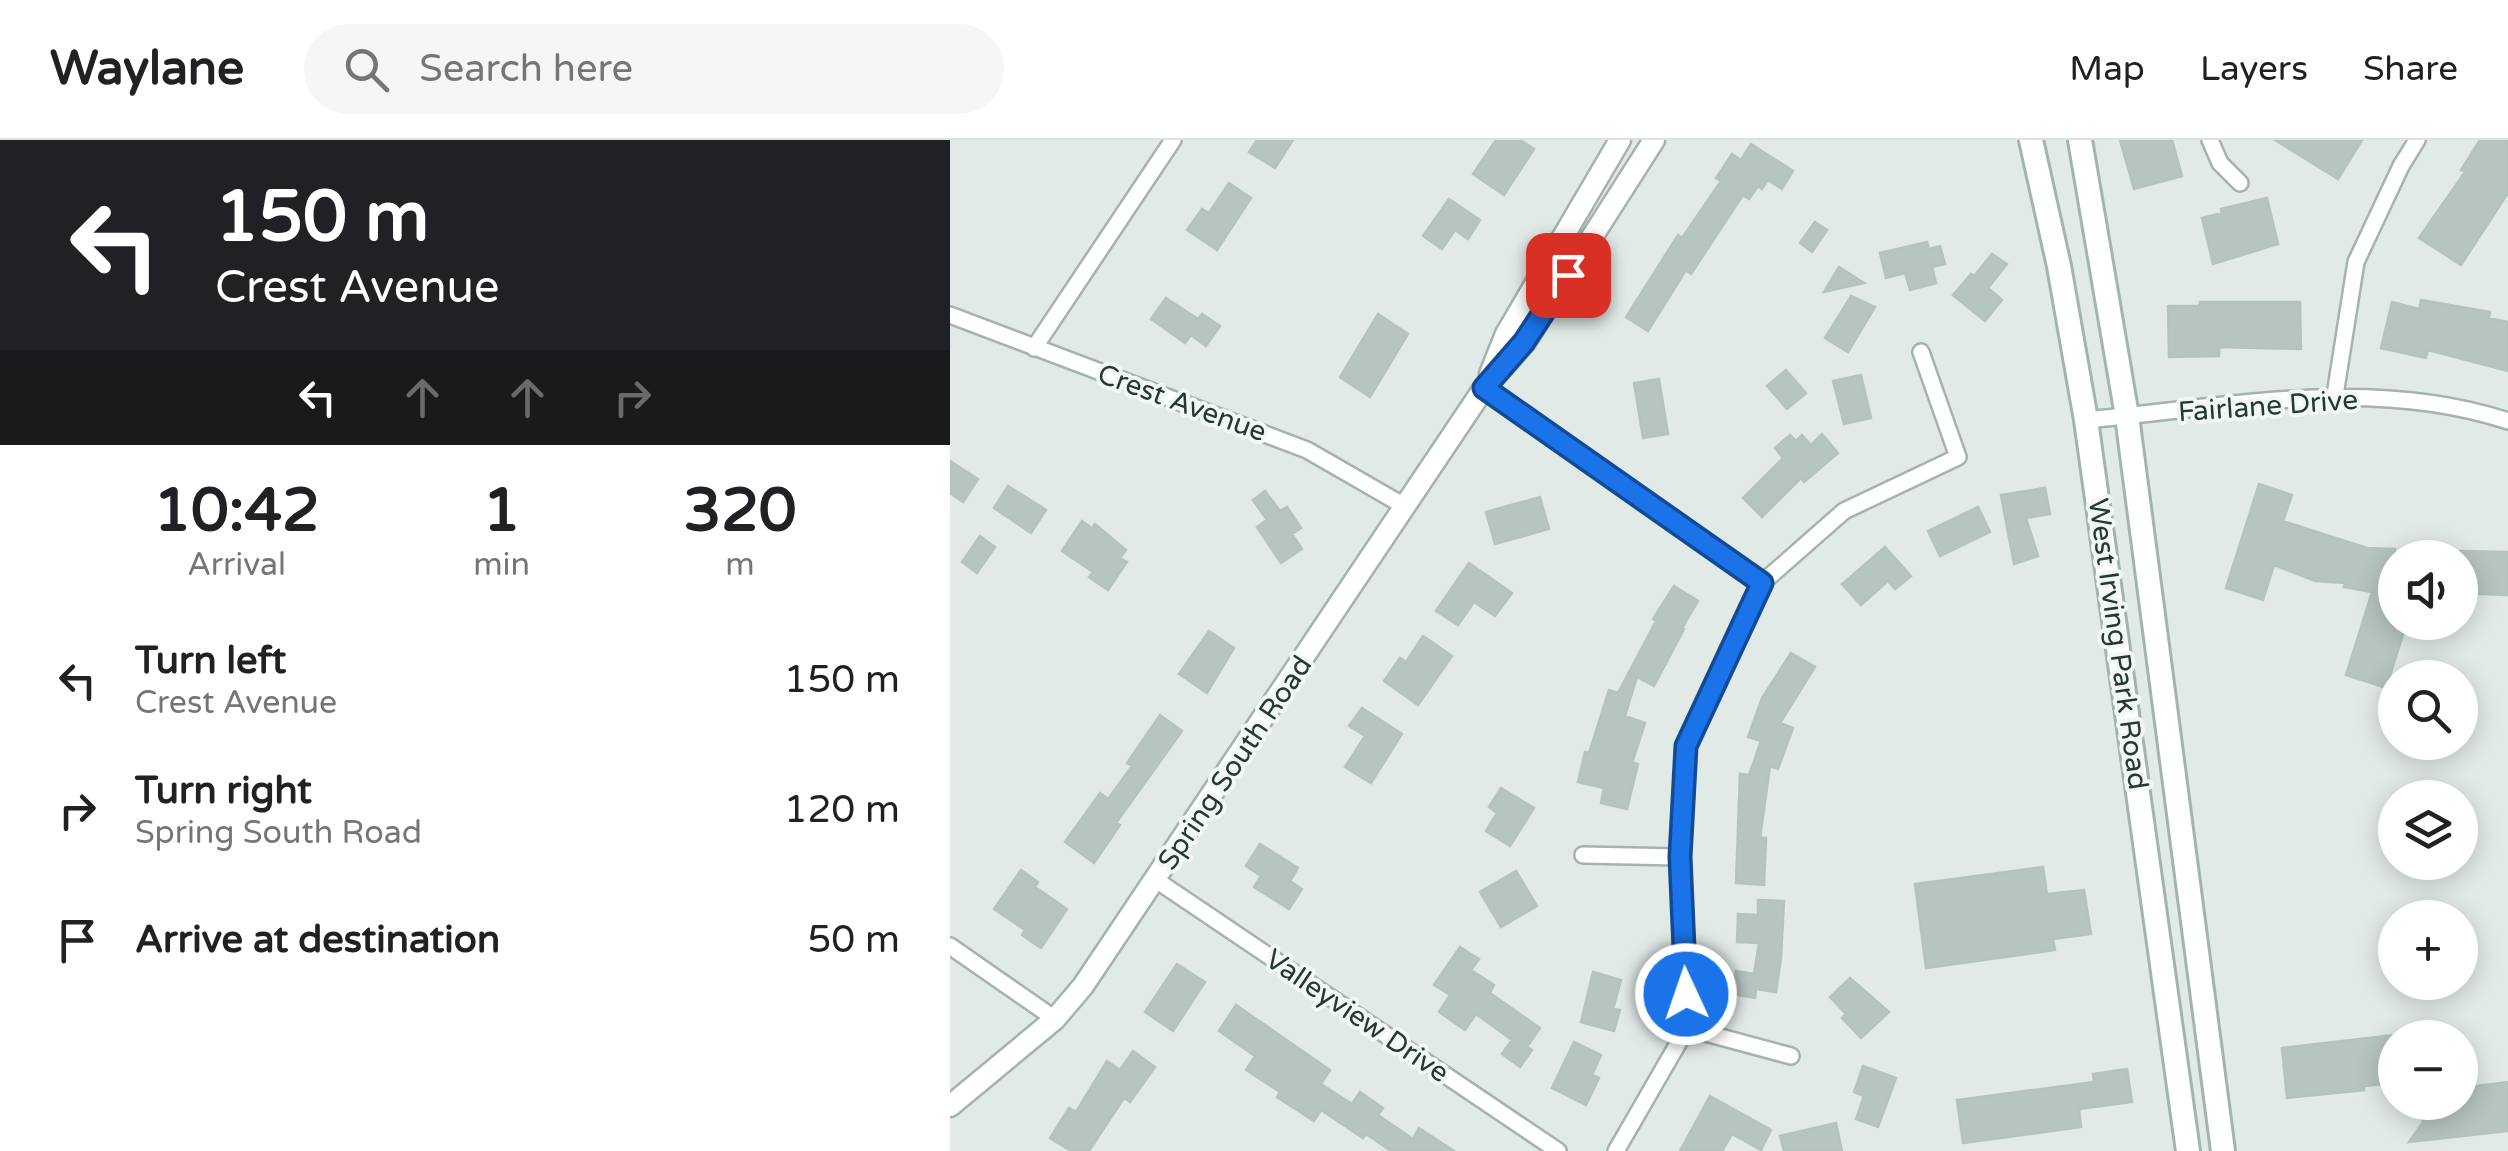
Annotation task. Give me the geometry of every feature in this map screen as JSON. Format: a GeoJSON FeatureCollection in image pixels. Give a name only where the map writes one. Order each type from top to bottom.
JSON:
{"type":"FeatureCollection","features":[{"type":"Feature","properties":{"kind":"main road","name":"West Irving Park Road"},"geometry":{"type":"LineString","coordinates":[[2030,140],[2059,266],[2086,420],[2188,1151]]}},
{"type":"Feature","properties":{"kind":"main road","name":"West Irving Park Road"},"geometry":{"type":"LineString","coordinates":[[2080,140],[2127,416],[2222,1151]]}},
{"type":"Feature","properties":{"kind":"street"},"geometry":{"type":"LineString","coordinates":[[1034,348],[1173,140]]}},
{"type":"Feature","properties":{"kind":"street","name":"Spring South Road"},"geometry":{"type":"LineString","coordinates":[[1484,388],[1506,334],[1620,140]]}},
{"type":"Feature","properties":{"kind":"street","name":"Spring South Road"},"geometry":{"type":"LineString","coordinates":[[950,1106],[1055,1019],[1083,986],[1484,388],[1524,342],[1654,140]]}},
{"type":"Feature","properties":{"kind":"street"},"geometry":{"type":"LineString","coordinates":[[2210,140],[2220,163],[2240,183]]}},
{"type":"Feature","properties":{"kind":"street"},"geometry":{"type":"LineString","coordinates":[[2335,396],[2356,262],[2417,140]]}},
{"type":"Feature","properties":{"kind":"street","name":"Crest Avenue"},"geometry":{"type":"LineString","coordinates":[[950,315],[1307,450],[1406,507]]}},
{"type":"Feature","properties":{"kind":"street"},"geometry":{"type":"LineString","coordinates":[[1616,1151],[1688,1028],[1680,857],[1686,746],[1762,583],[1844,511],[1958,457],[1922,352]]}},
{"type":"Feature","properties":{"kind":"street"},"geometry":{"type":"LineString","coordinates":[[1484,388],[1762,583]]}},
{"type":"Feature","properties":{"kind":"street","name":"Fairlane Drive"},"geometry":{"type":"LineString","coordinates":[[2086,420],[2335,396],[2469,408],[2508,421]]}},
{"type":"Feature","properties":{"kind":"street"},"geometry":{"type":"LineString","coordinates":[[1583,855],[1680,857]]}},
{"type":"Feature","properties":{"kind":"street","name":"Valleyview Drive"},"geometry":{"type":"LineString","coordinates":[[1156,880],[1558,1151]]}},
{"type":"Feature","properties":{"kind":"street"},"geometry":{"type":"LineString","coordinates":[[950,946],[1055,1019]]}},
{"type":"Feature","properties":{"kind":"street"},"geometry":{"type":"LineString","coordinates":[[1688,1028],[1790,1056]]}},
{"type":"Feature","properties":{"kind":"building"},"geometry":{"type":"Polygon","coordinates":[[[1257,140],[1293,140],[1275,168],[1249,152],[1257,140]]]}},
{"type":"Feature","properties":{"kind":"building"},"geometry":{"type":"Polygon","coordinates":[[[1496,140],[1520,140],[1534,149],[1504,195],[1473,174],[1496,140]]]}},
{"type":"Feature","properties":{"kind":"building"},"geometry":{"type":"Polygon","coordinates":[[[2120,140],[2172,140],[2182,176],[2134,189],[2120,140]]]}},
{"type":"Feature","properties":{"kind":"building"},"geometry":{"type":"Polygon","coordinates":[[[2275,140],[2362,140],[2338,179],[2275,140]]]}},
{"type":"Feature","properties":{"kind":"building"},"geometry":{"type":"Polygon","coordinates":[[[2480,140],[2508,140],[2508,193],[2461,265],[2419,238],[2465,172],[2461,170],[2480,140]]]}},
{"type":"Feature","properties":{"kind":"building"},"geometry":{"type":"Polygon","coordinates":[[[1751,144],[1793,171],[1782,189],[1768,180],[1749,199],[1743,195],[1691,274],[1686,270],[1648,331],[1626,317],[1678,235],[1682,238],[1721,181],[1716,178],[1732,154],[1741,160],[1751,144]]]}},
{"type":"Feature","properties":{"kind":"building"},"geometry":{"type":"Polygon","coordinates":[[[1229,183],[1251,198],[1217,250],[1187,230],[1202,209],[1209,213],[1229,183]]]}},
{"type":"Feature","properties":{"kind":"building"},"geometry":{"type":"Polygon","coordinates":[[[2267,198],[2278,244],[2213,264],[2202,218],[2222,213],[2221,209],[2267,198]]]}},
{"type":"Feature","properties":{"kind":"building"},"geometry":{"type":"Polygon","coordinates":[[[1449,199],[1480,220],[1468,239],[1455,230],[1442,249],[1423,236],[1449,199]]]}},
{"type":"Feature","properties":{"kind":"building"},"geometry":{"type":"Polygon","coordinates":[[[1815,222],[1827,230],[1812,252],[1800,243],[1815,222]]]}},
{"type":"Feature","properties":{"kind":"building"},"geometry":{"type":"Polygon","coordinates":[[[1927,242],[1929,249],[1940,246],[1945,264],[1932,267],[1936,283],[1910,290],[1905,273],[1886,278],[1880,253],[1927,242]]]}},
{"type":"Feature","properties":{"kind":"building"},"geometry":{"type":"Polygon","coordinates":[[[1992,254],[2007,264],[1988,288],[2002,300],[1985,321],[1953,295],[1992,254]]]}},
{"type":"Feature","properties":{"kind":"building"},"geometry":{"type":"Polygon","coordinates":[[[1839,267],[1864,283],[1824,292],[1839,267]]]}},
{"type":"Feature","properties":{"kind":"building"},"geometry":{"type":"Polygon","coordinates":[[[1851,296],[1875,307],[1848,352],[1825,338],[1851,296]]]}},
{"type":"Feature","properties":{"kind":"building"},"geometry":{"type":"Polygon","coordinates":[[[1166,298],[1198,319],[1202,314],[1220,326],[1206,346],[1191,335],[1185,343],[1151,319],[1166,298]]]}},
{"type":"Feature","properties":{"kind":"building"},"geometry":{"type":"Polygon","coordinates":[[[2421,300],[2490,312],[2489,318],[2508,322],[2508,371],[2428,350],[2426,358],[2381,348],[2392,302],[2419,309],[2421,300]]]}},
{"type":"Feature","properties":{"kind":"building"},"geometry":{"type":"Polygon","coordinates":[[[2200,302],[2300,302],[2301,349],[2219,347],[2219,356],[2169,357],[2168,306],[2200,306],[2200,302]]]}},
{"type":"Feature","properties":{"kind":"building"},"geometry":{"type":"Polygon","coordinates":[[[1378,314],[1408,334],[1370,397],[1340,377],[1378,314]]]}},
{"type":"Feature","properties":{"kind":"building"},"geometry":{"type":"Polygon","coordinates":[[[1786,370],[1806,393],[1787,409],[1767,386],[1786,370]]]}},
{"type":"Feature","properties":{"kind":"building"},"geometry":{"type":"Polygon","coordinates":[[[1861,375],[1871,418],[1844,424],[1833,381],[1861,375]]]}},
{"type":"Feature","properties":{"kind":"building"},"geometry":{"type":"Polygon","coordinates":[[[1659,379],[1668,434],[1643,438],[1634,383],[1659,379]]]}},
{"type":"Feature","properties":{"kind":"building"},"geometry":{"type":"Polygon","coordinates":[[[1822,434],[1838,453],[1804,482],[1801,478],[1762,517],[1743,498],[1783,458],[1775,448],[1790,435],[1796,441],[1802,435],[1811,445],[1822,434]]]}},
{"type":"Feature","properties":{"kind":"building"},"geometry":{"type":"Polygon","coordinates":[[[950,461],[978,479],[963,502],[950,493],[950,461]]]}},
{"type":"Feature","properties":{"kind":"building"},"geometry":{"type":"Polygon","coordinates":[[[2259,484],[2292,495],[2283,521],[2378,548],[2378,640],[2401,640],[2395,660],[2378,660],[2378,685],[2346,675],[2372,592],[2344,587],[2345,583],[2315,581],[2274,565],[2263,600],[2226,588],[2259,484]]]}},
{"type":"Feature","properties":{"kind":"building"},"geometry":{"type":"Polygon","coordinates":[[[1008,486],[1046,510],[1031,533],[994,508],[1008,486]]]}},
{"type":"Feature","properties":{"kind":"building"},"geometry":{"type":"Polygon","coordinates":[[[2045,488],[2050,514],[2026,518],[2038,556],[2014,564],[2001,495],[2045,488]]]}},
{"type":"Feature","properties":{"kind":"building"},"geometry":{"type":"Polygon","coordinates":[[[1265,491],[1280,511],[1287,507],[1301,528],[1292,534],[1302,549],[1281,563],[1257,527],[1267,520],[1253,500],[1265,491]]]}},
{"type":"Feature","properties":{"kind":"building"},"geometry":{"type":"Polygon","coordinates":[[[1540,497],[1549,529],[1495,544],[1486,512],[1540,497]]]}},
{"type":"Feature","properties":{"kind":"building"},"geometry":{"type":"Polygon","coordinates":[[[1978,507],[1990,532],[1940,556],[1928,531],[1978,507]]]}},
{"type":"Feature","properties":{"kind":"building"},"geometry":{"type":"Polygon","coordinates":[[[1082,521],[1092,528],[1095,524],[1126,550],[1120,558],[1127,562],[1108,590],[1089,577],[1093,572],[1062,551],[1082,521]]]}},
{"type":"Feature","properties":{"kind":"building"},"geometry":{"type":"Polygon","coordinates":[[[980,536],[995,547],[977,573],[962,562],[980,536]]]}},
{"type":"Feature","properties":{"kind":"building"},"geometry":{"type":"Polygon","coordinates":[[[1885,547],[1911,576],[1895,589],[1888,581],[1861,605],[1842,584],[1885,547]]]}},
{"type":"Feature","properties":{"kind":"building"},"geometry":{"type":"Polygon","coordinates":[[[2478,551],[2508,552],[2508,595],[2478,594],[2478,551]]]}},
{"type":"Feature","properties":{"kind":"building"},"geometry":{"type":"Polygon","coordinates":[[[1469,563],[1512,593],[1495,616],[1474,602],[1458,625],[1436,611],[1469,563]]]}},
{"type":"Feature","properties":{"kind":"building"},"geometry":{"type":"Polygon","coordinates":[[[1674,586],[1698,601],[1654,686],[1637,677],[1625,716],[1645,723],[1632,763],[1638,764],[1627,809],[1601,803],[1604,788],[1578,782],[1585,752],[1589,753],[1609,690],[1618,693],[1656,621],[1653,619],[1674,586]]]}},
{"type":"Feature","properties":{"kind":"building"},"geometry":{"type":"Polygon","coordinates":[[[1209,631],[1234,648],[1207,693],[1179,674],[1209,631]]]}},
{"type":"Feature","properties":{"kind":"building"},"geometry":{"type":"Polygon","coordinates":[[[1423,636],[1452,656],[1418,705],[1384,681],[1400,658],[1406,662],[1423,636]]]}},
{"type":"Feature","properties":{"kind":"building"},"geometry":{"type":"Polygon","coordinates":[[[1791,653],[1815,667],[1780,723],[1793,728],[1778,769],[1770,766],[1760,838],[1766,838],[1764,885],[1736,883],[1740,774],[1749,775],[1761,741],[1748,737],[1762,698],[1791,653]]]}},
{"type":"Feature","properties":{"kind":"building"},"geometry":{"type":"Polygon","coordinates":[[[1362,708],[1402,734],[1371,783],[1345,767],[1365,736],[1349,726],[1362,708]]]}},
{"type":"Feature","properties":{"kind":"building"},"geometry":{"type":"Polygon","coordinates":[[[1160,715],[1182,731],[1116,823],[1120,825],[1094,863],[1065,842],[1100,793],[1108,799],[1132,766],[1127,763],[1160,715]]]}},
{"type":"Feature","properties":{"kind":"building"},"geometry":{"type":"Polygon","coordinates":[[[1501,788],[1534,808],[1510,846],[1486,831],[1497,813],[1489,807],[1501,788]]]}},
{"type":"Feature","properties":{"kind":"building"},"geometry":{"type":"Polygon","coordinates":[[[1260,844],[1298,868],[1290,881],[1302,889],[1289,909],[1254,887],[1261,876],[1246,866],[1260,844]]]}},
{"type":"Feature","properties":{"kind":"building"},"geometry":{"type":"Polygon","coordinates":[[[2043,867],[2047,894],[2084,890],[2091,934],[2053,939],[2055,950],[1926,968],[1915,884],[2043,867]]]}},
{"type":"Feature","properties":{"kind":"building"},"geometry":{"type":"Polygon","coordinates":[[[1021,870],[1038,882],[1035,887],[1067,909],[1041,948],[1022,935],[1025,930],[994,909],[1021,870]]]}},
{"type":"Feature","properties":{"kind":"building"},"geometry":{"type":"Polygon","coordinates":[[[1516,871],[1537,906],[1501,927],[1480,892],[1516,871]]]}},
{"type":"Feature","properties":{"kind":"building"},"geometry":{"type":"Polygon","coordinates":[[[1758,900],[1784,901],[1776,992],[1756,989],[1755,998],[1732,994],[1736,971],[1754,974],[1759,943],[1737,942],[1738,914],[1758,915],[1758,900]]]}},
{"type":"Feature","properties":{"kind":"building"},"geometry":{"type":"Polygon","coordinates":[[[1460,947],[1479,959],[1471,970],[1494,985],[1490,993],[1540,1028],[1520,1067],[1502,1054],[1512,1040],[1476,1014],[1465,1030],[1439,1012],[1450,995],[1434,985],[1460,947]]]}},
{"type":"Feature","properties":{"kind":"building"},"geometry":{"type":"Polygon","coordinates":[[[1177,964],[1205,982],[1173,1031],[1145,1012],[1177,964]]]}},
{"type":"Feature","properties":{"kind":"building"},"geometry":{"type":"Polygon","coordinates":[[[1593,972],[1621,980],[1613,1009],[1620,1010],[1614,1031],[1581,1022],[1593,972]]]}},
{"type":"Feature","properties":{"kind":"building"},"geometry":{"type":"Polygon","coordinates":[[[1850,978],[1889,1012],[1861,1038],[1842,1018],[1846,1014],[1830,997],[1850,978]]]}},
{"type":"Feature","properties":{"kind":"building"},"geometry":{"type":"Polygon","coordinates":[[[1236,1005],[1330,1070],[1321,1084],[1352,1104],[1360,1092],[1383,1108],[1378,1115],[1413,1139],[1419,1128],[1454,1151],[1391,1151],[1321,1110],[1314,1121],[1277,1097],[1280,1092],[1246,1070],[1255,1056],[1219,1031],[1236,1005]]]}},
{"type":"Feature","properties":{"kind":"building"},"geometry":{"type":"Polygon","coordinates":[[[2378,1037],[2378,1085],[2364,1086],[2364,1090],[2287,1098],[2282,1048],[2378,1037]]]}},
{"type":"Feature","properties":{"kind":"building"},"geometry":{"type":"Polygon","coordinates":[[[1574,1042],[1601,1055],[1592,1075],[1599,1078],[1586,1105],[1552,1088],[1574,1042]]]}},
{"type":"Feature","properties":{"kind":"building"},"geometry":{"type":"Polygon","coordinates":[[[1133,1051],[1155,1067],[1130,1102],[1124,1098],[1089,1151],[1071,1151],[1050,1138],[1069,1108],[1076,1112],[1107,1061],[1120,1070],[1133,1051]]]}},
{"type":"Feature","properties":{"kind":"building"},"geometry":{"type":"Polygon","coordinates":[[[1863,1066],[1896,1078],[1878,1127],[1856,1119],[1864,1096],[1854,1092],[1863,1066]]]}},
{"type":"Feature","properties":{"kind":"building"},"geometry":{"type":"Polygon","coordinates":[[[2127,1069],[2132,1102],[2079,1109],[2081,1127],[1963,1143],[1957,1100],[2094,1082],[2093,1074],[2127,1069]]]}},
{"type":"Feature","properties":{"kind":"building"},"geometry":{"type":"Polygon","coordinates":[[[2508,1082],[2508,1131],[2409,1142],[2423,1120],[2478,1120],[2478,1086],[2508,1082]]]}},
{"type":"Feature","properties":{"kind":"building"},"geometry":{"type":"Polygon","coordinates":[[[1710,1096],[1771,1130],[1761,1150],[1732,1134],[1722,1151],[1680,1151],[1710,1096]]]}},
{"type":"Feature","properties":{"kind":"building"},"geometry":{"type":"Polygon","coordinates":[[[1836,1123],[1842,1151],[1784,1151],[1780,1136],[1836,1123]]]}},
{"type":"Feature","properties":{"kind":"route"},"geometry":{"type":"LineString","coordinates":[[1568,275],[1524,342],[1484,388],[1762,583],[1686,746],[1680,857],[1686,994]]}}]}
